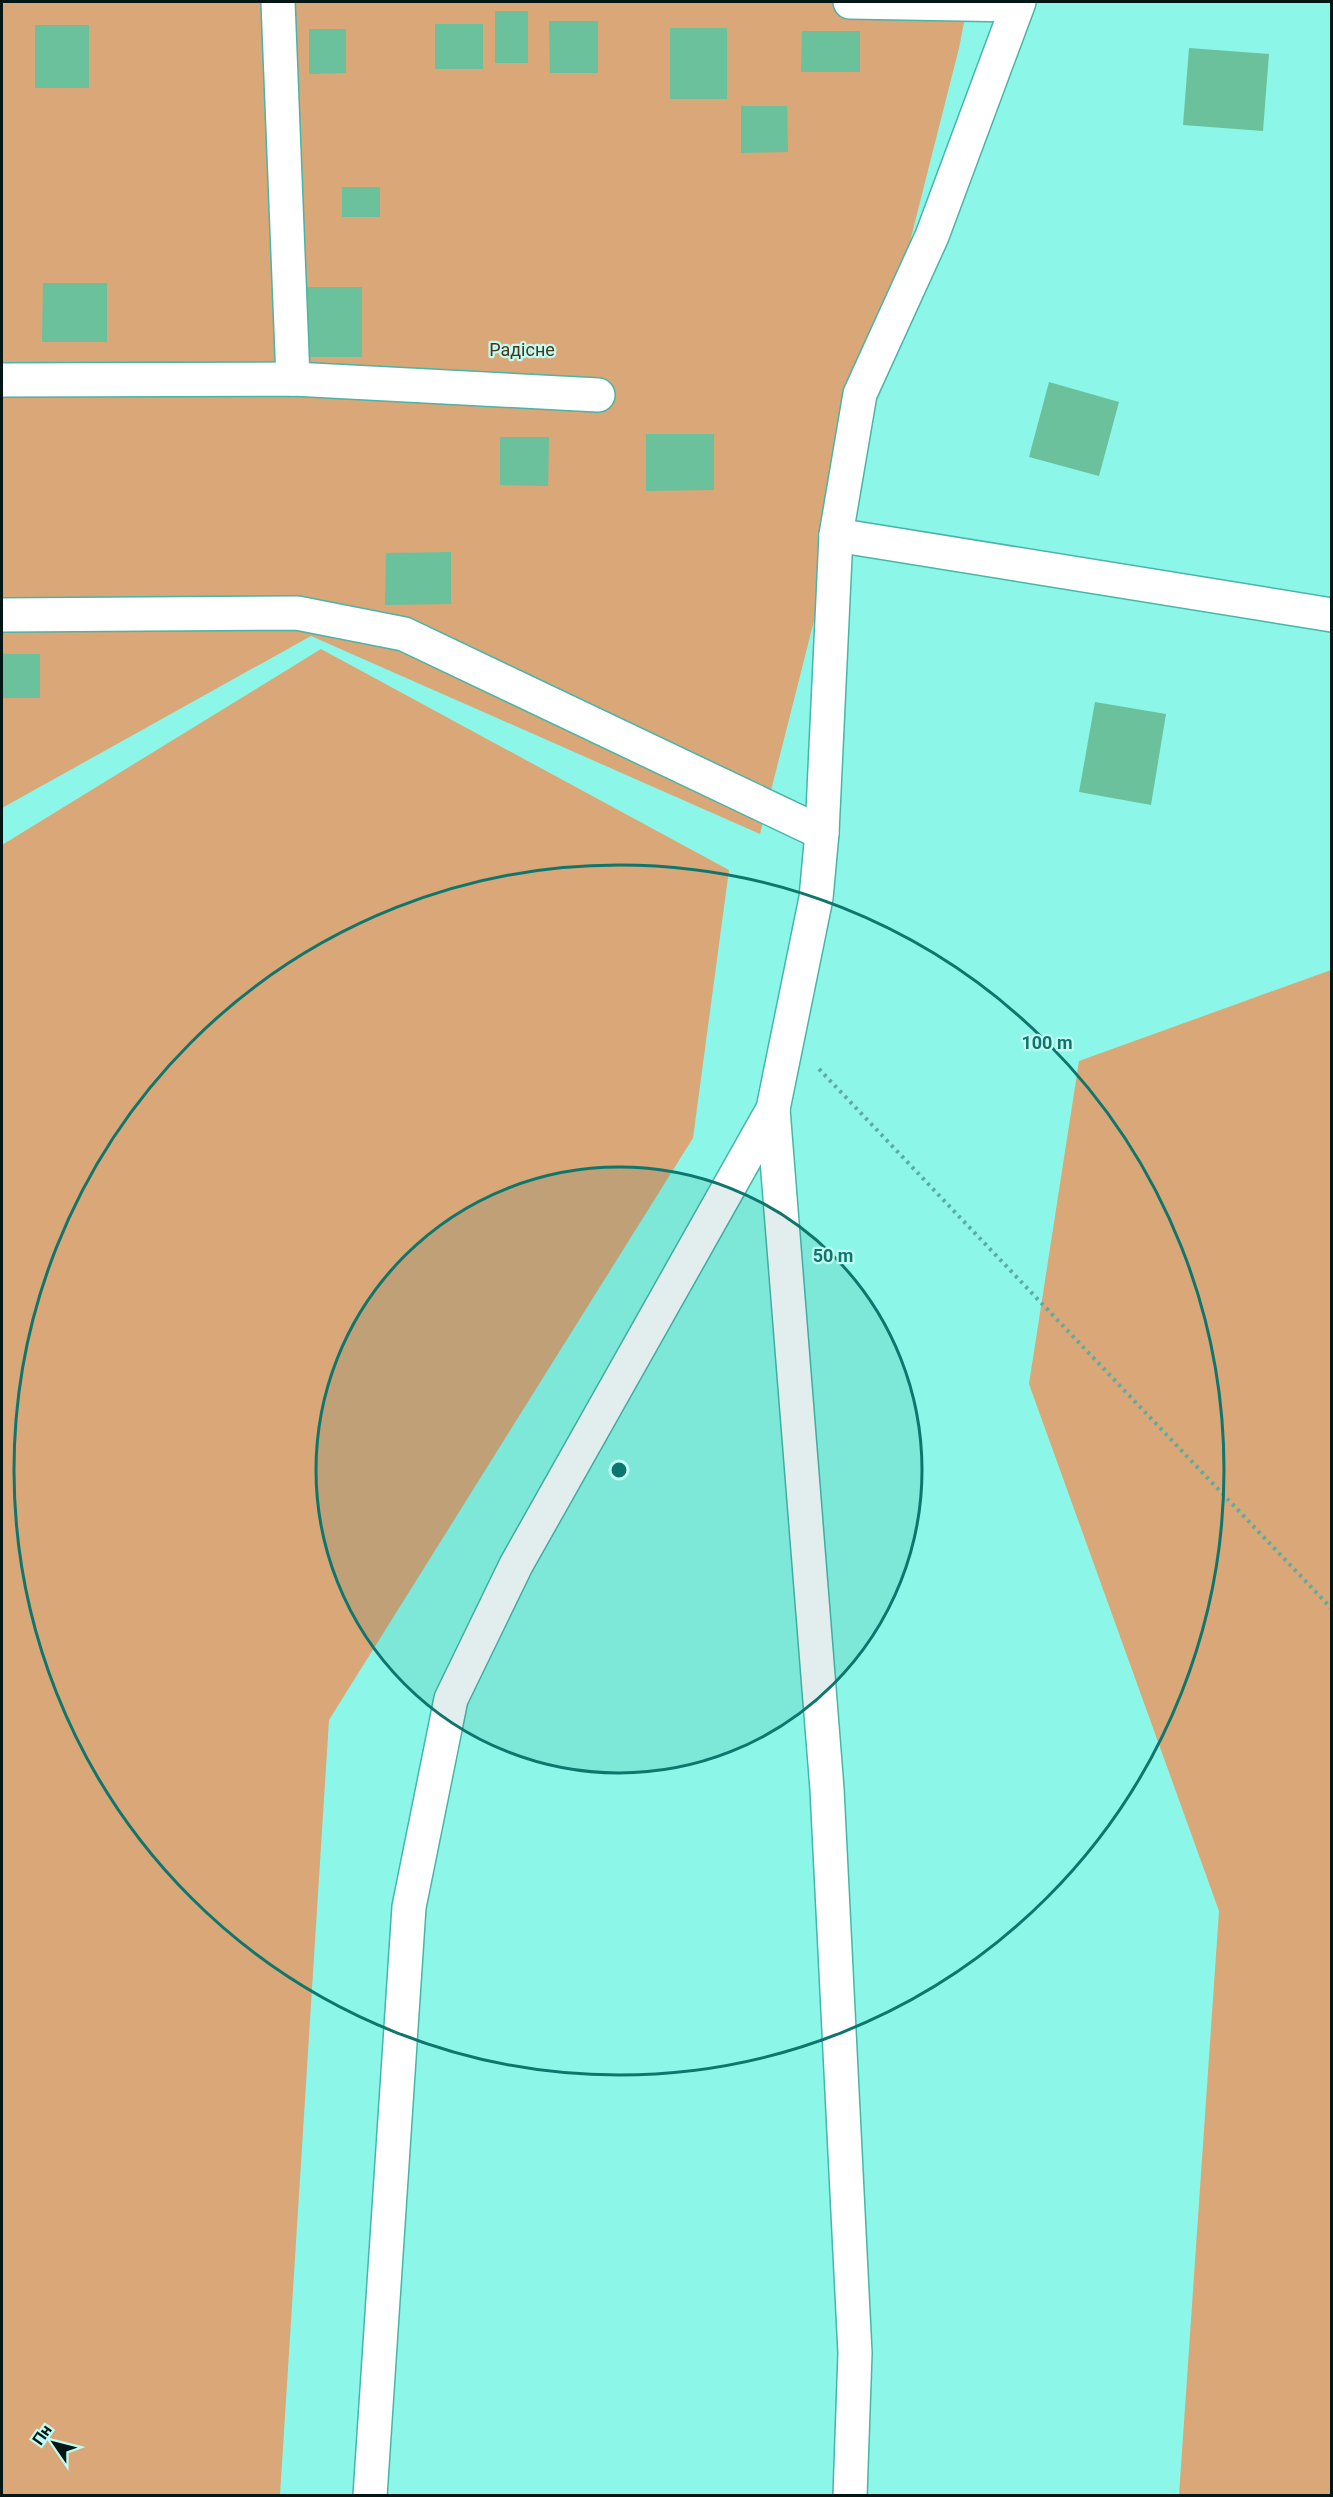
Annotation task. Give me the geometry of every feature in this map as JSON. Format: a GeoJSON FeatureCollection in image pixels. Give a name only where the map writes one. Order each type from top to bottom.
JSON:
{"type":"FeatureCollection","features":[{"type":"Feature","properties":{"kind":"street"},"geometry":{"type":"LineString","coordinates":[[278,2],[292,379]]}},
{"type":"Feature","properties":{"kind":"street"},"geometry":{"type":"LineString","coordinates":[[850,2],[1018,3],[932,236],[860,394],[836,535],[822,833],[816,898],[772,1109],[827,1789],[855,2353],[850,2496]]}},
{"type":"Feature","properties":{"kind":"street"},"geometry":{"type":"LineString","coordinates":[[2,380],[292,379],[598,395]]}},
{"type":"Feature","properties":{"kind":"street"},"geometry":{"type":"LineString","coordinates":[[836,535],[1332,615]]}},
{"type":"Feature","properties":{"kind":"street"},"geometry":{"type":"LineString","coordinates":[[2,615],[297,613],[404,634],[822,833]]}},
{"type":"Feature","properties":{"kind":"street"},"geometry":{"type":"LineString","coordinates":[[370,2496],[409,1906],[451,1699],[516,1564],[772,1109]]}},
{"type":"Feature","properties":{"kind":"path"},"geometry":{"type":"LineString","coordinates":[[788,1036],[1332,1609]]}},
{"type":"Feature","properties":{"kind":"green space","name":"Радісне"},"geometry":{"type":"Polygon","coordinates":[[[2,2],[968,2],[959,48],[760,834],[311,636],[2,808],[2,2]]]}},
{"type":"Feature","properties":{"kind":"green space"},"geometry":{"type":"Polygon","coordinates":[[[321,649],[729,870],[693,1138],[329,1720],[280,2495],[2,2495],[2,845],[321,649]]]}},
{"type":"Feature","properties":{"kind":"green space"},"geometry":{"type":"Polygon","coordinates":[[[1331,970],[1331,2495],[1179,2495],[1219,1911],[1029,1384],[1079,1061],[1331,970]]]}},
{"type":"Feature","properties":{"kind":"building"},"geometry":{"type":"Polygon","coordinates":[[[495,11],[528,11],[528,63],[495,63],[495,11]]]}},
{"type":"Feature","properties":{"kind":"building"},"geometry":{"type":"Polygon","coordinates":[[[549,21],[598,21],[598,73],[550,73],[549,21]]]}},
{"type":"Feature","properties":{"kind":"building"},"geometry":{"type":"Polygon","coordinates":[[[435,24],[483,24],[483,69],[435,69],[435,24]]]}},
{"type":"Feature","properties":{"kind":"building"},"geometry":{"type":"Polygon","coordinates":[[[35,25],[89,25],[89,88],[35,88],[35,25]]]}},
{"type":"Feature","properties":{"kind":"building"},"geometry":{"type":"Polygon","coordinates":[[[670,28],[727,28],[727,99],[670,99],[670,28]]]}},
{"type":"Feature","properties":{"kind":"building"},"geometry":{"type":"Polygon","coordinates":[[[309,29],[346,29],[346,73],[309,74],[309,29]]]}},
{"type":"Feature","properties":{"kind":"building"},"geometry":{"type":"Polygon","coordinates":[[[802,31],[860,31],[860,72],[801,72],[802,31]]]}},
{"type":"Feature","properties":{"kind":"building"},"geometry":{"type":"Polygon","coordinates":[[[1189,48],[1269,54],[1263,131],[1183,125],[1189,48]]]}},
{"type":"Feature","properties":{"kind":"building"},"geometry":{"type":"Polygon","coordinates":[[[741,106],[787,106],[788,152],[741,153],[741,106]]]}},
{"type":"Feature","properties":{"kind":"building"},"geometry":{"type":"Polygon","coordinates":[[[342,187],[380,187],[380,217],[342,217],[342,187]]]}},
{"type":"Feature","properties":{"kind":"building"},"geometry":{"type":"Polygon","coordinates":[[[43,283],[107,283],[107,342],[42,342],[43,283]]]}},
{"type":"Feature","properties":{"kind":"building"},"geometry":{"type":"Polygon","coordinates":[[[302,287],[362,287],[362,357],[302,357],[302,287]]]}},
{"type":"Feature","properties":{"kind":"building"},"geometry":{"type":"Polygon","coordinates":[[[1049,382],[1119,402],[1099,476],[1029,457],[1049,382]]]}},
{"type":"Feature","properties":{"kind":"building"},"geometry":{"type":"Polygon","coordinates":[[[646,434],[714,434],[714,490],[646,491],[646,434]]]}},
{"type":"Feature","properties":{"kind":"building"},"geometry":{"type":"Polygon","coordinates":[[[500,437],[549,437],[548,486],[500,485],[500,437]]]}},
{"type":"Feature","properties":{"kind":"building"},"geometry":{"type":"Polygon","coordinates":[[[451,552],[451,604],[385,605],[386,553],[451,552]]]}},
{"type":"Feature","properties":{"kind":"building"},"geometry":{"type":"Polygon","coordinates":[[[2,654],[40,654],[40,698],[2,698],[2,654]]]}},
{"type":"Feature","properties":{"kind":"building"},"geometry":{"type":"Polygon","coordinates":[[[1095,702],[1166,714],[1151,805],[1079,792],[1095,702]]]}}]}
